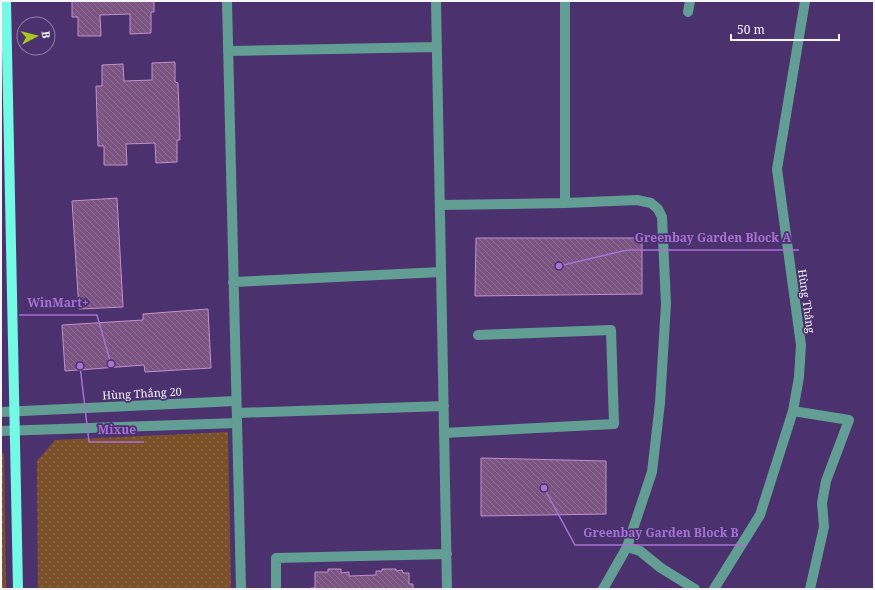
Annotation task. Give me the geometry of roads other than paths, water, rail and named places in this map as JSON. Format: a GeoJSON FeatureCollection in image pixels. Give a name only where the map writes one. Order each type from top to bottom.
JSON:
{"type":"FeatureCollection","features":[{"type":"Feature","properties":{"kind":"main road"},"geometry":{"type":"LineString","coordinates":[[6,1],[18,589]]}},
{"type":"Feature","properties":{"kind":"street"},"geometry":{"type":"LineString","coordinates":[[227,1],[240,589]]}},
{"type":"Feature","properties":{"kind":"street"},"geometry":{"type":"LineString","coordinates":[[436,1],[447,589]]}},
{"type":"Feature","properties":{"kind":"street"},"geometry":{"type":"LineString","coordinates":[[565,1],[565,203]]}},
{"type":"Feature","properties":{"kind":"street"},"geometry":{"type":"LineString","coordinates":[[688,12],[690,1]]}},
{"type":"Feature","properties":{"kind":"street","name":"Hùng Thắng"},"geometry":{"type":"LineString","coordinates":[[714,589],[760,516],[793,411],[799,377],[801,345],[777,169],[805,1]]}},
{"type":"Feature","properties":{"kind":"street"},"geometry":{"type":"LineString","coordinates":[[228,51],[437,46]]}},
{"type":"Feature","properties":{"kind":"street"},"geometry":{"type":"LineString","coordinates":[[440,205],[644,201],[651,203],[658,209],[662,217],[666,304],[660,403],[652,472],[627,547],[603,589]]}},
{"type":"Feature","properties":{"kind":"street"},"geometry":{"type":"LineString","coordinates":[[233,282],[441,272]]}},
{"type":"Feature","properties":{"kind":"street"},"geometry":{"type":"LineString","coordinates":[[444,433],[614,424],[611,330],[478,335]]}},
{"type":"Feature","properties":{"kind":"street","name":"Hùng Thắng 20"},"geometry":{"type":"LineString","coordinates":[[1,412],[236,401]]}},
{"type":"Feature","properties":{"kind":"street"},"geometry":{"type":"LineString","coordinates":[[1,432],[444,406]]}},
{"type":"Feature","properties":{"kind":"street"},"geometry":{"type":"LineString","coordinates":[[793,411],[849,420],[826,481],[822,503],[824,527],[810,589]]}},
{"type":"Feature","properties":{"kind":"street"},"geometry":{"type":"LineString","coordinates":[[627,547],[640,551],[661,568],[695,589]]}},
{"type":"Feature","properties":{"kind":"street"},"geometry":{"type":"LineString","coordinates":[[276,589],[276,558],[447,554]]}},
{"type":"Feature","properties":{"kind":"place","name":"Greenbay Garden Block A"},"geometry":{"type":"Point","coordinates":[559,266]}},
{"type":"Feature","properties":{"kind":"place","name":"WinMart+"},"geometry":{"type":"Point","coordinates":[111,364]}},
{"type":"Feature","properties":{"kind":"place","name":"Mixue"},"geometry":{"type":"Point","coordinates":[80,366]}},
{"type":"Feature","properties":{"kind":"place","name":"Greenbay Garden Block B"},"geometry":{"type":"Point","coordinates":[544,488]}}]}
